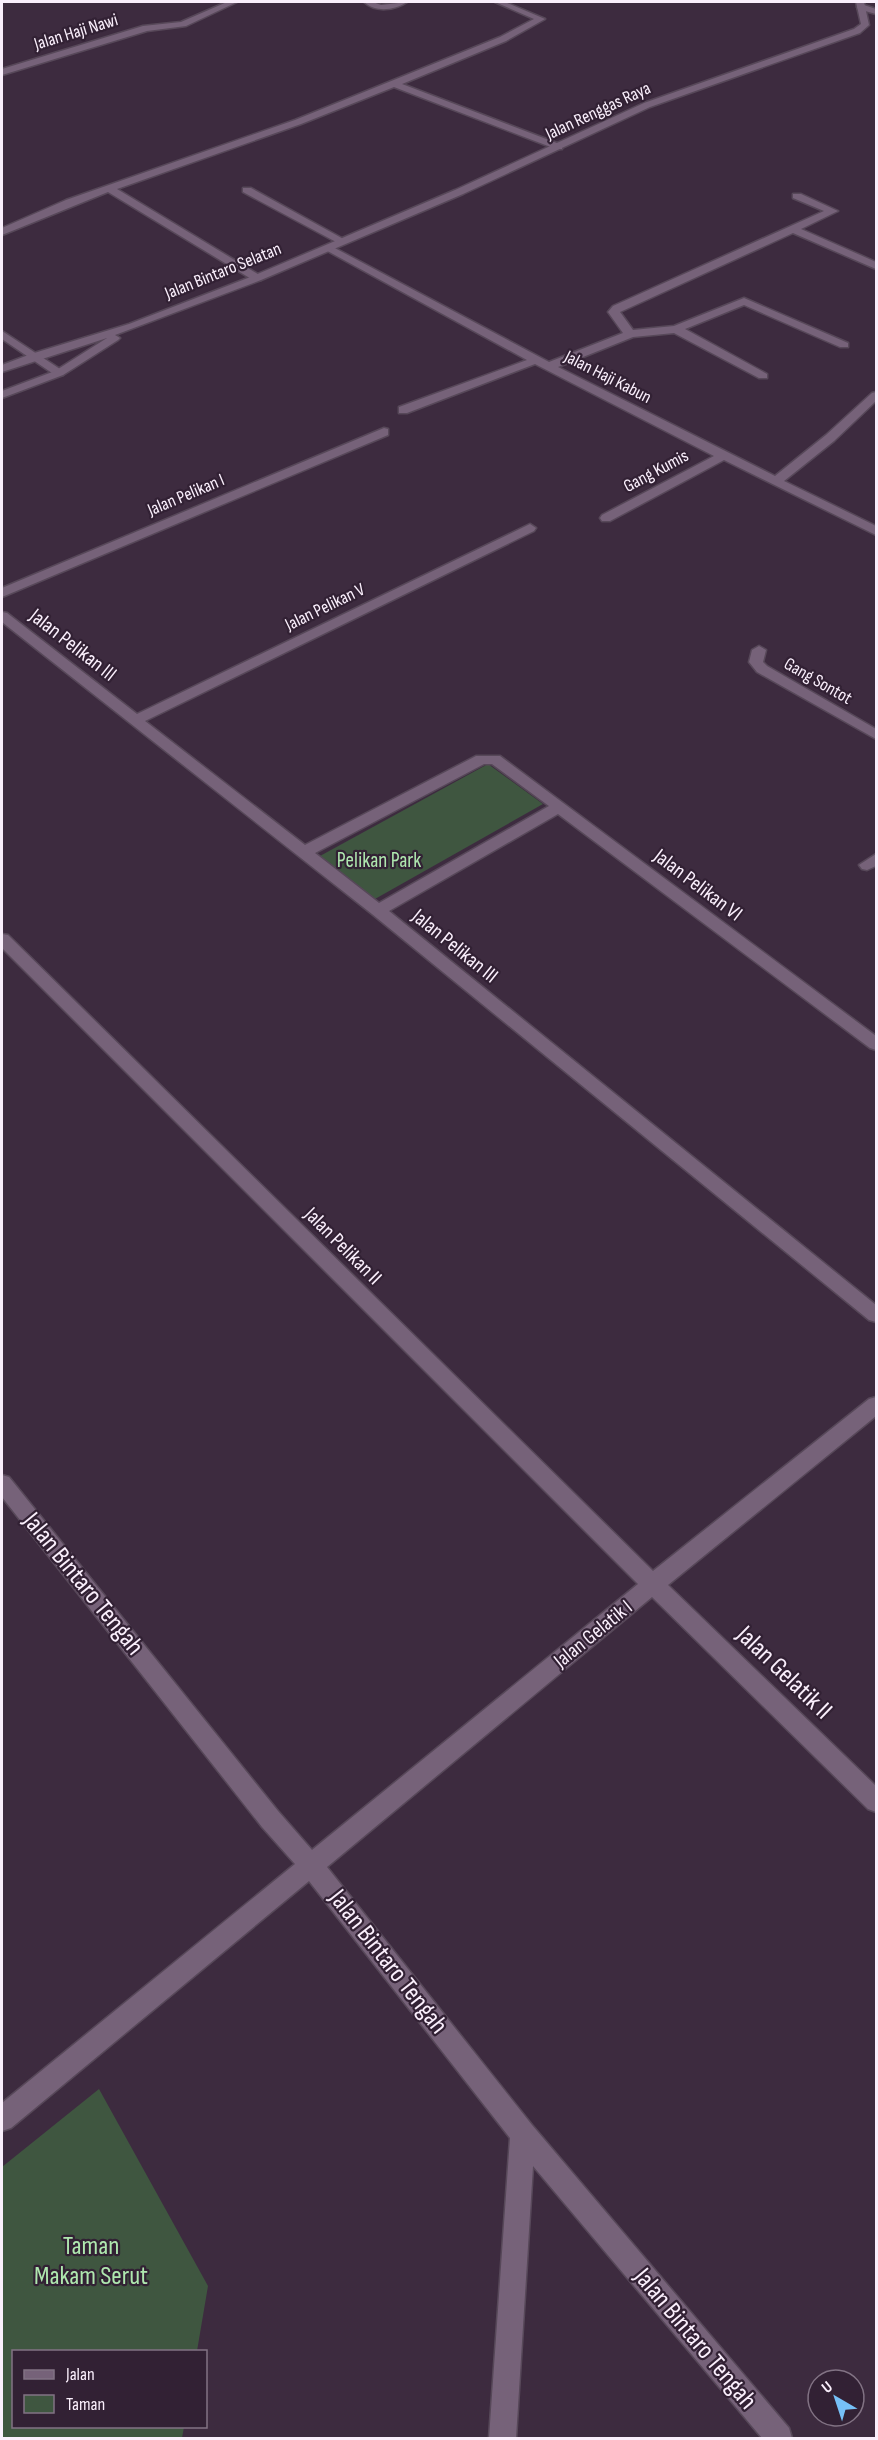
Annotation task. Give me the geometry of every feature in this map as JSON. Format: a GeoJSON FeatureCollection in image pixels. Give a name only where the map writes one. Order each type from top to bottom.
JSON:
{"type":"FeatureCollection","features":[{"type":"Feature","properties":{"kind":"street","name":"Jalan Haji Nawi"},"geometry":{"type":"LineString","coordinates":[[2,72],[146,28],[183,24],[233,2]]}},
{"type":"Feature","properties":{"kind":"street"},"geometry":{"type":"LineString","coordinates":[[369,2],[380,8],[403,2]]}},
{"type":"Feature","properties":{"kind":"street"},"geometry":{"type":"LineString","coordinates":[[2,232],[108,188],[298,122],[503,39],[541,19],[499,2]]}},
{"type":"Feature","properties":{"kind":"street"},"geometry":{"type":"LineString","coordinates":[[861,4],[876,12]]}},
{"type":"Feature","properties":{"kind":"street","name":"Jalan Renggas Raya"},"geometry":{"type":"LineString","coordinates":[[327,248],[559,147],[647,105],[857,31],[865,25],[861,4]]}},
{"type":"Feature","properties":{"kind":"street"},"geometry":{"type":"LineString","coordinates":[[394,84],[559,147]]}},
{"type":"Feature","properties":{"kind":"street"},"geometry":{"type":"LineString","coordinates":[[108,188],[257,278]]}},
{"type":"Feature","properties":{"kind":"street"},"geometry":{"type":"LineString","coordinates":[[247,190],[342,241]]}},
{"type":"Feature","properties":{"kind":"street"},"geometry":{"type":"LineString","coordinates":[[631,334],[614,312],[617,308],[833,211],[797,196]]}},
{"type":"Feature","properties":{"kind":"street"},"geometry":{"type":"LineString","coordinates":[[795,230],[876,266]]}},
{"type":"Feature","properties":{"kind":"street","name":"Jalan Bintaro Selatan"},"geometry":{"type":"LineString","coordinates":[[2,369],[35,356],[133,326],[327,248]]}},
{"type":"Feature","properties":{"kind":"street","name":"Jalan Haji Kabun"},"geometry":{"type":"LineString","coordinates":[[327,248],[548,367],[876,531]]}},
{"type":"Feature","properties":{"kind":"street"},"geometry":{"type":"LineString","coordinates":[[548,367],[631,334],[676,328],[739,301],[744,301],[844,345]]}},
{"type":"Feature","properties":{"kind":"street","name":"Jalan Bintaro Selatan"},"geometry":{"type":"LineString","coordinates":[[2,395],[59,373],[133,326]]}},
{"type":"Feature","properties":{"kind":"street"},"geometry":{"type":"LineString","coordinates":[[676,328],[763,376]]}},
{"type":"Feature","properties":{"kind":"street"},"geometry":{"type":"LineString","coordinates":[[2,334],[59,373]]}},
{"type":"Feature","properties":{"kind":"street"},"geometry":{"type":"LineString","coordinates":[[403,410],[536,360]]}},
{"type":"Feature","properties":{"kind":"street"},"geometry":{"type":"LineString","coordinates":[[776,481],[830,438],[876,395]]}},
{"type":"Feature","properties":{"kind":"street","name":"Jalan Pelikan I"},"geometry":{"type":"LineString","coordinates":[[2,592],[384,432]]}},
{"type":"Feature","properties":{"kind":"street","name":"Gang Kumis"},"geometry":{"type":"LineString","coordinates":[[606,518],[723,456]]}},
{"type":"Feature","properties":{"kind":"street","name":"Jalan Pelikan V"},"geometry":{"type":"LineString","coordinates":[[136,720],[530,528]]}},
{"type":"Feature","properties":{"kind":"street","name":"Jalan Pelikan III"},"geometry":{"type":"LineString","coordinates":[[2,616],[378,910],[876,1315]]}},
{"type":"Feature","properties":{"kind":"street","name":"Gang Sontot"},"geometry":{"type":"LineString","coordinates":[[759,650],[756,662],[762,669],[876,735]]}},
{"type":"Feature","properties":{"kind":"street","name":"Jalan Pelikan VI"},"geometry":{"type":"LineString","coordinates":[[305,852],[481,759],[495,759],[876,1044]]}},
{"type":"Feature","properties":{"kind":"street"},"geometry":{"type":"LineString","coordinates":[[378,910],[559,807]]}},
{"type":"Feature","properties":{"kind":"street","name":"Jalan Pelikan II"},"geometry":{"type":"LineString","coordinates":[[2,939],[653,1584]]}},
{"type":"Feature","properties":{"kind":"street","name":"Jalan Gelatik I"},"geometry":{"type":"LineString","coordinates":[[2,2119],[653,1584],[876,1405]]}},
{"type":"Feature","properties":{"kind":"street","name":"Jalan Bintaro Tengah"},"geometry":{"type":"LineString","coordinates":[[2,1483],[270,1819],[311,1865],[523,2134],[779,2439]]}},
{"type":"Feature","properties":{"kind":"street","name":"Jalan Gelatik II"},"geometry":{"type":"LineString","coordinates":[[653,1584],[876,1801]]}},
{"type":"Feature","properties":{"kind":"street"},"geometry":{"type":"LineString","coordinates":[[502,2439],[523,2134]]}},
{"type":"Feature","properties":{"kind":"green space","name":"Pelikan Park"},"geometry":{"type":"Polygon","coordinates":[[[488,764],[543,804],[375,899],[320,856],[488,764]]]}},
{"type":"Feature","properties":{"kind":"green space","name":"Taman Makam Serut"},"geometry":{"type":"Polygon","coordinates":[[[99,2089],[208,2286],[197,2350],[12,2350],[12,2428],[184,2428],[182,2438],[2,2438],[2,2167],[99,2089]]]}}]}
